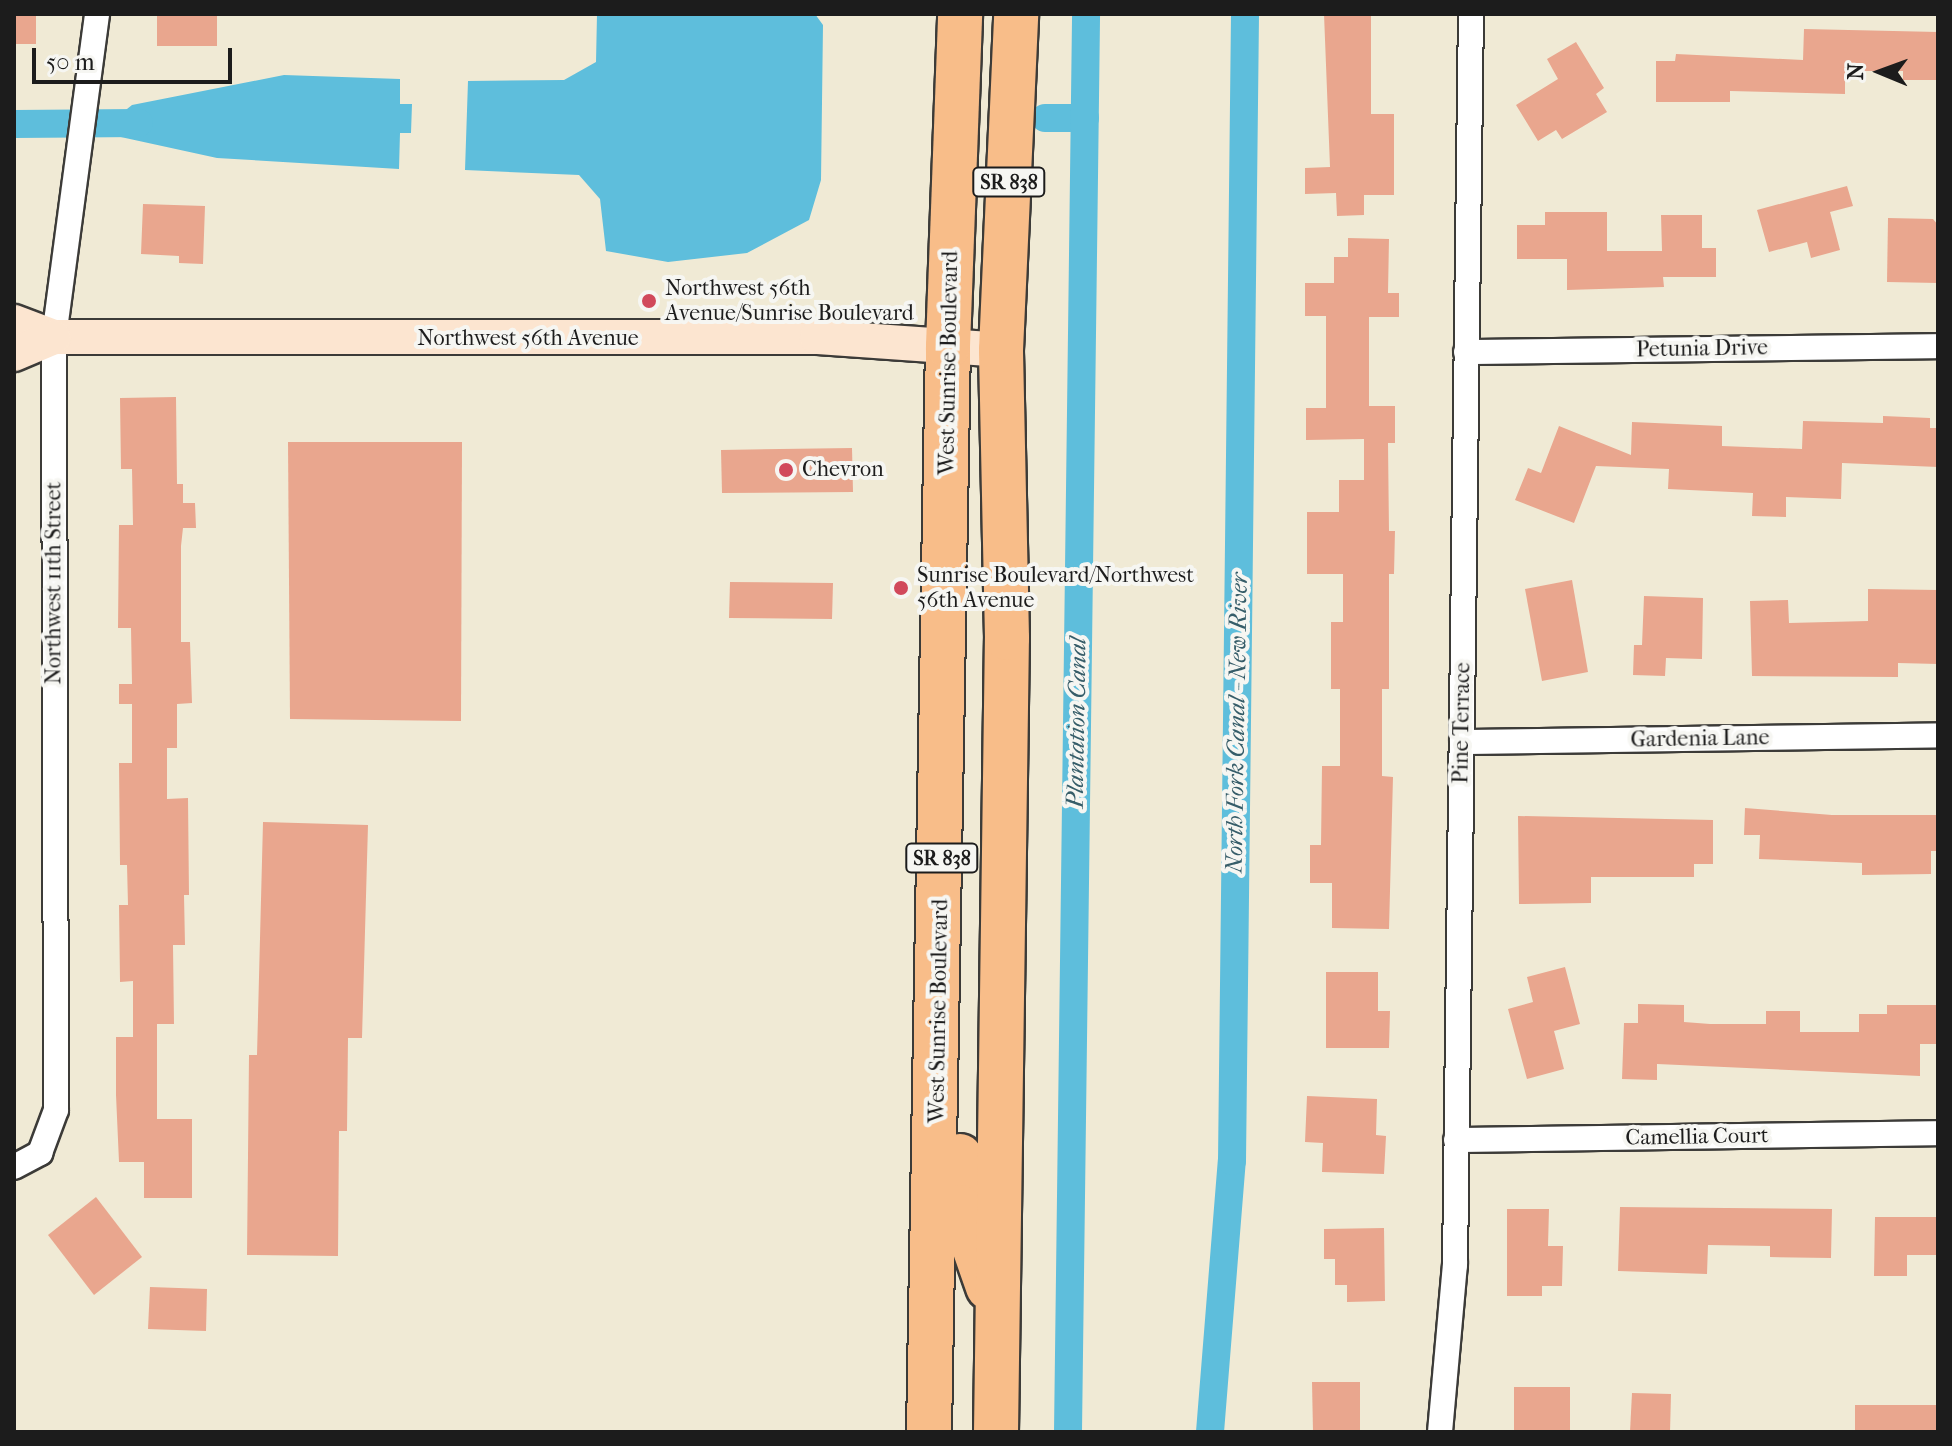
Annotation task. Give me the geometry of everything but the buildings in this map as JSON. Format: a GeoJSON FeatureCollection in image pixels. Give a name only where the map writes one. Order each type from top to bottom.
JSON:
{"type":"FeatureCollection","features":[{"type":"Feature","properties":{"kind":"highway","name":"West Sunrise Boulevard"},"geometry":{"type":"LineString","coordinates":[[929,1432],[933,1157],[938,1117],[948,346],[960,14]]}},
{"type":"Feature","properties":{"kind":"highway","name":"SR 838"},"geometry":{"type":"LineString","coordinates":[[996,1432],[1007,638],[1001,350],[1016,14]]}},
{"type":"Feature","properties":{"kind":"highway"},"geometry":{"type":"LineString","coordinates":[[938,1117],[960,1151],[960,1207],[998,1316]]}},
{"type":"Feature","properties":{"kind":"street","name":"Northwest 11th Street"},"geometry":{"type":"LineString","coordinates":[[14,1167],[40,1153],[56,1110],[54,337],[97,14]]}},
{"type":"Feature","properties":{"kind":"street","name":"Pine Terrace"},"geometry":{"type":"LineString","coordinates":[[1440,1432],[1452,1338],[1471,14]]}},
{"type":"Feature","properties":{"kind":"street","name":"Northwest 56th Avenue"},"geometry":{"type":"LineString","coordinates":[[14,322],[54,337],[817,337],[1001,350]]}},
{"type":"Feature","properties":{"kind":"street","name":"Northwest 56th Avenue"},"geometry":{"type":"LineString","coordinates":[[14,354],[54,337]]}},
{"type":"Feature","properties":{"kind":"street","name":"Petunia Drive"},"geometry":{"type":"LineString","coordinates":[[1466,352],[1938,346]]}},
{"type":"Feature","properties":{"kind":"street","name":"Gardenia Lane"},"geometry":{"type":"LineString","coordinates":[[1462,742],[1938,735]]}},
{"type":"Feature","properties":{"kind":"street","name":"Camellia Court"},"geometry":{"type":"LineString","coordinates":[[1456,1140],[1938,1133]]}},
{"type":"Feature","properties":{"kind":"water"},"geometry":{"type":"Polygon","coordinates":[[[597,14],[815,14],[823,25],[821,180],[809,220],[747,253],[668,262],[606,251],[600,199],[579,175],[465,170],[468,81],[564,80],[596,62],[597,14]]]}},
{"type":"Feature","properties":{"kind":"water"},"geometry":{"type":"Polygon","coordinates":[[[284,75],[400,79],[400,104],[412,104],[411,133],[400,133],[399,169],[217,158],[107,134],[100,128],[107,113],[122,113],[132,105],[284,75]]]}},
{"type":"Feature","properties":{"kind":"waterway","name":"Plantation Canal"},"geometry":{"type":"LineString","coordinates":[[1068,1432],[1086,14]]}},
{"type":"Feature","properties":{"kind":"waterway","name":"North Fork Canal - New River"},"geometry":{"type":"LineString","coordinates":[[1210,1432],[1232,1161],[1245,14]]}},
{"type":"Feature","properties":{"kind":"waterway"},"geometry":{"type":"LineString","coordinates":[[1045,118],[1085,118]]}},
{"type":"Feature","properties":{"kind":"waterway"},"geometry":{"type":"LineString","coordinates":[[14,124],[139,123]]}},
{"type":"Feature","properties":{"kind":"place","name":"Northwest 56th Avenue/Sunrise Boulevard"},"geometry":{"type":"Point","coordinates":[649,301]}},
{"type":"Feature","properties":{"kind":"place","name":"Chevron"},"geometry":{"type":"Point","coordinates":[786,470]}},
{"type":"Feature","properties":{"kind":"place","name":"Sunrise Boulevard/Northwest 56th Avenue"},"geometry":{"type":"Point","coordinates":[901,588]}}]}
